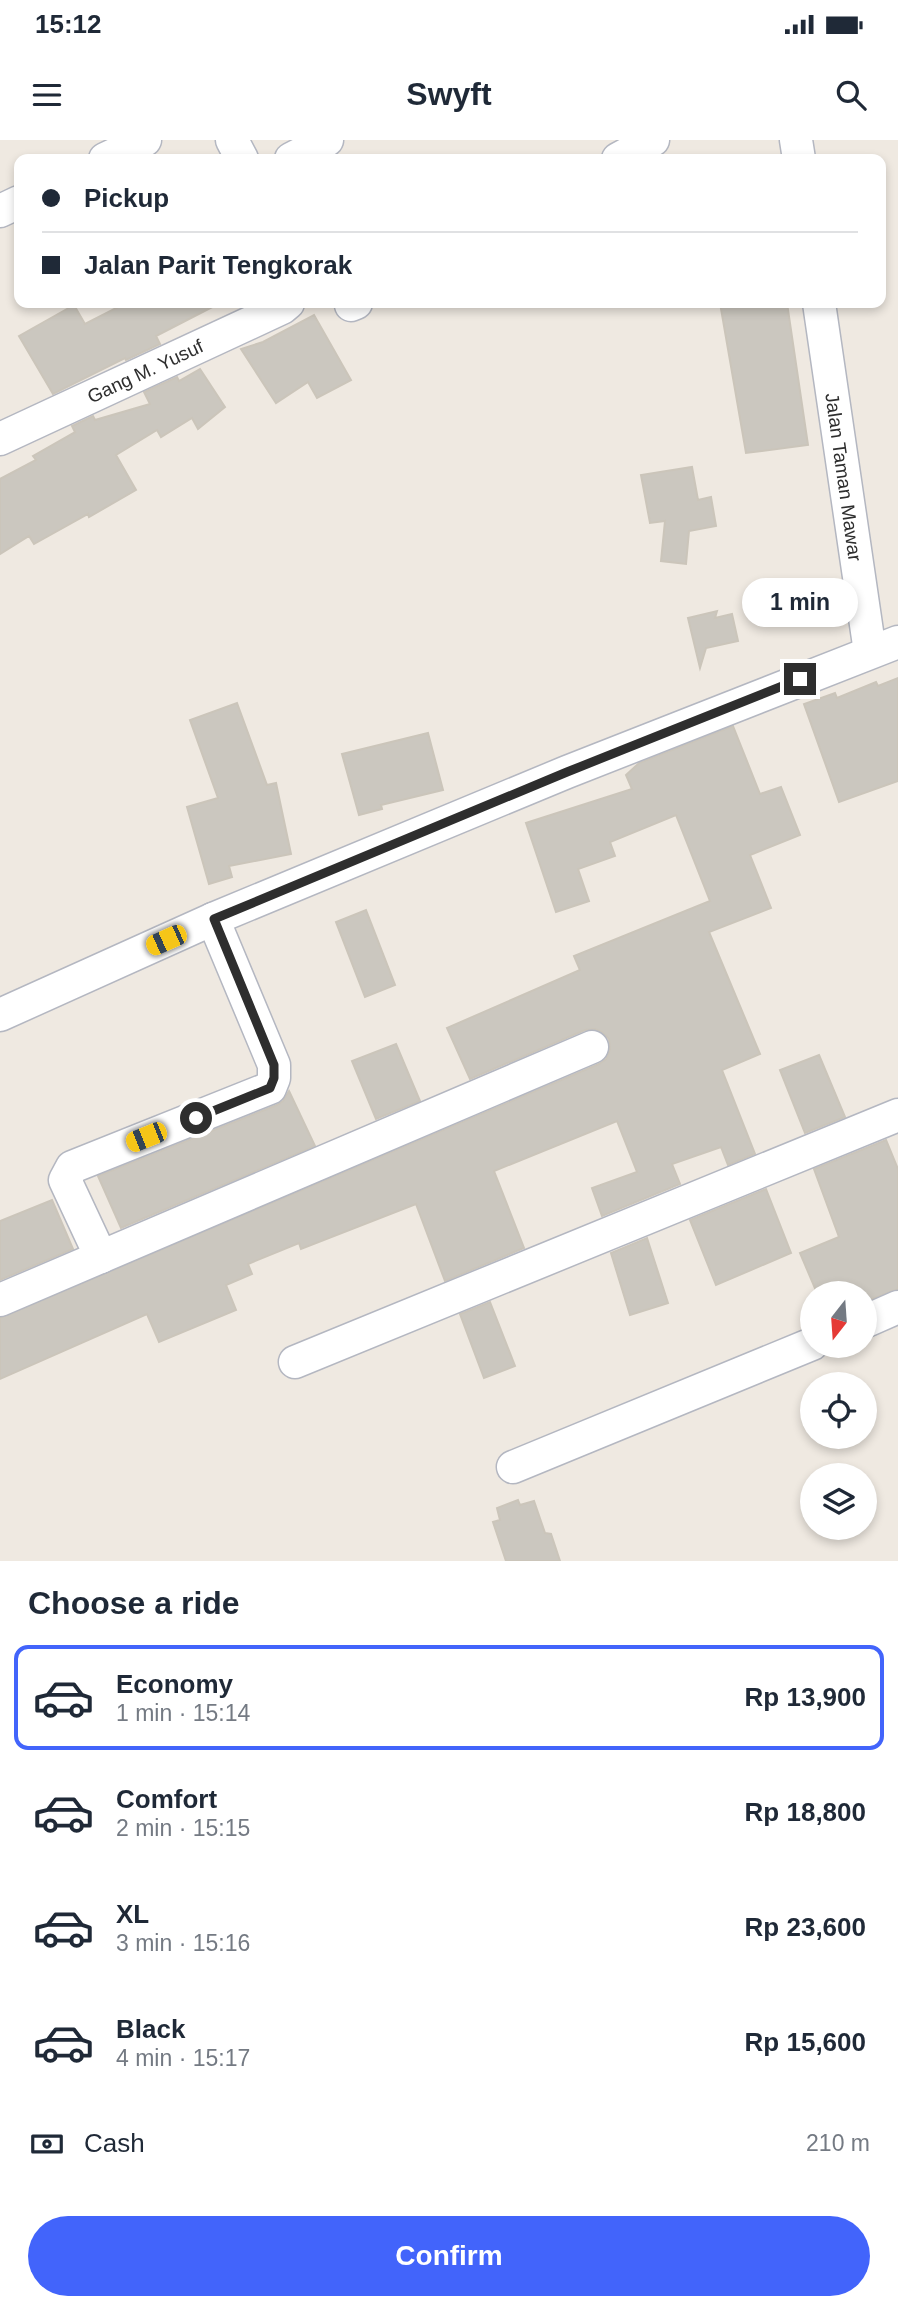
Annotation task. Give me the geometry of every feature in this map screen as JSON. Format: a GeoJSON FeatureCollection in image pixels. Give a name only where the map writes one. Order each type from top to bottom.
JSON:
{"type":"FeatureCollection","features":[{"type":"Feature","properties":{"kind":"street"},"geometry":{"type":"LineString","coordinates":[[116,154],[145,140]]}},
{"type":"Feature","properties":{"kind":"street"},"geometry":{"type":"LineString","coordinates":[[300,154],[327,140]]}},
{"type":"Feature","properties":{"kind":"street"},"geometry":{"type":"LineString","coordinates":[[627,154],[653,140]]}},
{"type":"Feature","properties":{"kind":"street","name":"Gang M. Yusuf"},"geometry":{"type":"LineString","coordinates":[[0,439],[282,308]]}},
{"type":"Feature","properties":{"kind":"street","name":"Jalan Taman Mawar"},"geometry":{"type":"LineString","coordinates":[[820,308],[884,647]]}},
{"type":"Feature","properties":{"kind":"street"},"geometry":{"type":"LineString","coordinates":[[0,1015],[214,919],[605,756],[884,647]]}},
{"type":"Feature","properties":{"kind":"street"},"geometry":{"type":"LineString","coordinates":[[100,1257],[65,1180],[72,1167],[270,1088],[274,1078],[274,1065],[214,919]]}},
{"type":"Feature","properties":{"kind":"street"},"geometry":{"type":"LineString","coordinates":[[0,1300],[592,1047]]}},
{"type":"Feature","properties":{"kind":"street"},"geometry":{"type":"LineString","coordinates":[[295,1362],[898,1115]]}},
{"type":"Feature","properties":{"kind":"street"},"geometry":{"type":"LineString","coordinates":[[877,1316],[898,1307]]}},
{"type":"Feature","properties":{"kind":"street"},"geometry":{"type":"LineString","coordinates":[[513,1467],[800,1349]]}},
{"type":"Feature","properties":{"kind":"building"},"geometry":{"type":"Polygon","coordinates":[[[69,308],[76,308],[85,324],[116,308],[210,308],[156,336],[160,344],[126,360],[125,358],[53,394],[19,336],[69,308]]]}},
{"type":"Feature","properties":{"kind":"building"},"geometry":{"type":"Polygon","coordinates":[[[721,308],[788,308],[808,445],[746,453],[721,308]]]}},
{"type":"Feature","properties":{"kind":"building"},"geometry":{"type":"Polygon","coordinates":[[[314,315],[351,380],[317,398],[308,382],[276,403],[241,349],[263,342],[314,315]]]}},
{"type":"Feature","properties":{"kind":"building"},"geometry":{"type":"Polygon","coordinates":[[[200,369],[225,407],[198,429],[192,418],[161,437],[157,430],[116,455],[136,490],[34,544],[29,536],[0,554],[0,479],[36,460],[33,456],[75,432],[72,426],[93,416],[95,420],[150,404],[144,392],[177,377],[179,381],[200,369]]]}},
{"type":"Feature","properties":{"kind":"building"},"geometry":{"type":"Polygon","coordinates":[[[692,467],[698,500],[711,497],[716,526],[689,531],[686,564],[661,561],[665,521],[650,523],[641,475],[692,467]]]}},
{"type":"Feature","properties":{"kind":"building"},"geometry":{"type":"Polygon","coordinates":[[[717,611],[715,618],[732,614],[738,641],[706,648],[700,668],[688,618],[717,611]]]}},
{"type":"Feature","properties":{"kind":"building"},"geometry":{"type":"Polygon","coordinates":[[[898,678],[898,781],[839,802],[804,704],[835,693],[837,698],[876,682],[878,686],[898,678]]]}},
{"type":"Feature","properties":{"kind":"building"},"geometry":{"type":"Polygon","coordinates":[[[237,703],[267,785],[276,783],[291,854],[229,866],[232,877],[209,884],[187,807],[218,798],[190,720],[237,703]]]}},
{"type":"Feature","properties":{"kind":"building"},"geometry":{"type":"Polygon","coordinates":[[[733,726],[760,794],[781,787],[800,835],[750,855],[771,908],[709,932],[760,1054],[722,1070],[755,1154],[728,1165],[721,1147],[672,1164],[680,1184],[602,1216],[592,1188],[637,1172],[617,1121],[494,1171],[524,1248],[445,1281],[416,1204],[301,1249],[299,1243],[248,1264],[252,1274],[226,1285],[236,1310],[159,1342],[147,1314],[0,1379],[0,1318],[606,1059],[610,1049],[609,1039],[595,1029],[585,1030],[470,1079],[447,1028],[580,970],[574,956],[710,901],[676,815],[610,842],[615,856],[578,869],[589,901],[556,912],[526,823],[632,789],[626,775],[639,763],[733,726]]]}},
{"type":"Feature","properties":{"kind":"building"},"geometry":{"type":"Polygon","coordinates":[[[428,733],[443,790],[381,805],[382,809],[359,815],[342,754],[428,733]]]}},
{"type":"Feature","properties":{"kind":"building"},"geometry":{"type":"Polygon","coordinates":[[[366,910],[395,985],[365,997],[336,922],[366,910]]]}},
{"type":"Feature","properties":{"kind":"building"},"geometry":{"type":"Polygon","coordinates":[[[396,1044],[420,1101],[376,1119],[352,1061],[396,1044]]]}},
{"type":"Feature","properties":{"kind":"building"},"geometry":{"type":"Polygon","coordinates":[[[819,1055],[845,1117],[805,1133],[780,1070],[819,1055]]]}},
{"type":"Feature","properties":{"kind":"building"},"geometry":{"type":"Polygon","coordinates":[[[289,1091],[315,1146],[121,1228],[98,1176],[277,1105],[289,1091]]]}},
{"type":"Feature","properties":{"kind":"building"},"geometry":{"type":"Polygon","coordinates":[[[886,1140],[898,1169],[898,1289],[877,1297],[877,1281],[812,1281],[800,1253],[839,1237],[814,1169],[886,1140]]]}},
{"type":"Feature","properties":{"kind":"building"},"geometry":{"type":"Polygon","coordinates":[[[766,1189],[791,1253],[716,1285],[690,1220],[766,1189]]]}},
{"type":"Feature","properties":{"kind":"building"},"geometry":{"type":"Polygon","coordinates":[[[52,1200],[73,1249],[0,1280],[0,1221],[52,1200]]]}},
{"type":"Feature","properties":{"kind":"building"},"geometry":{"type":"Polygon","coordinates":[[[647,1238],[668,1303],[630,1315],[611,1253],[647,1238]]]}},
{"type":"Feature","properties":{"kind":"building"},"geometry":{"type":"Polygon","coordinates":[[[490,1302],[515,1366],[484,1378],[460,1314],[490,1302]]]}},
{"type":"Feature","properties":{"kind":"building"},"geometry":{"type":"Polygon","coordinates":[[[518,1500],[520,1505],[534,1501],[545,1533],[551,1534],[560,1561],[506,1561],[493,1522],[500,1520],[497,1508],[518,1500]]]}},
{"type":"Feature","properties":{"kind":"route"},"geometry":{"type":"LineString","coordinates":[[196,1118],[270,1088],[274,1078],[274,1065],[214,919],[567,772],[800,679]]}}]}
